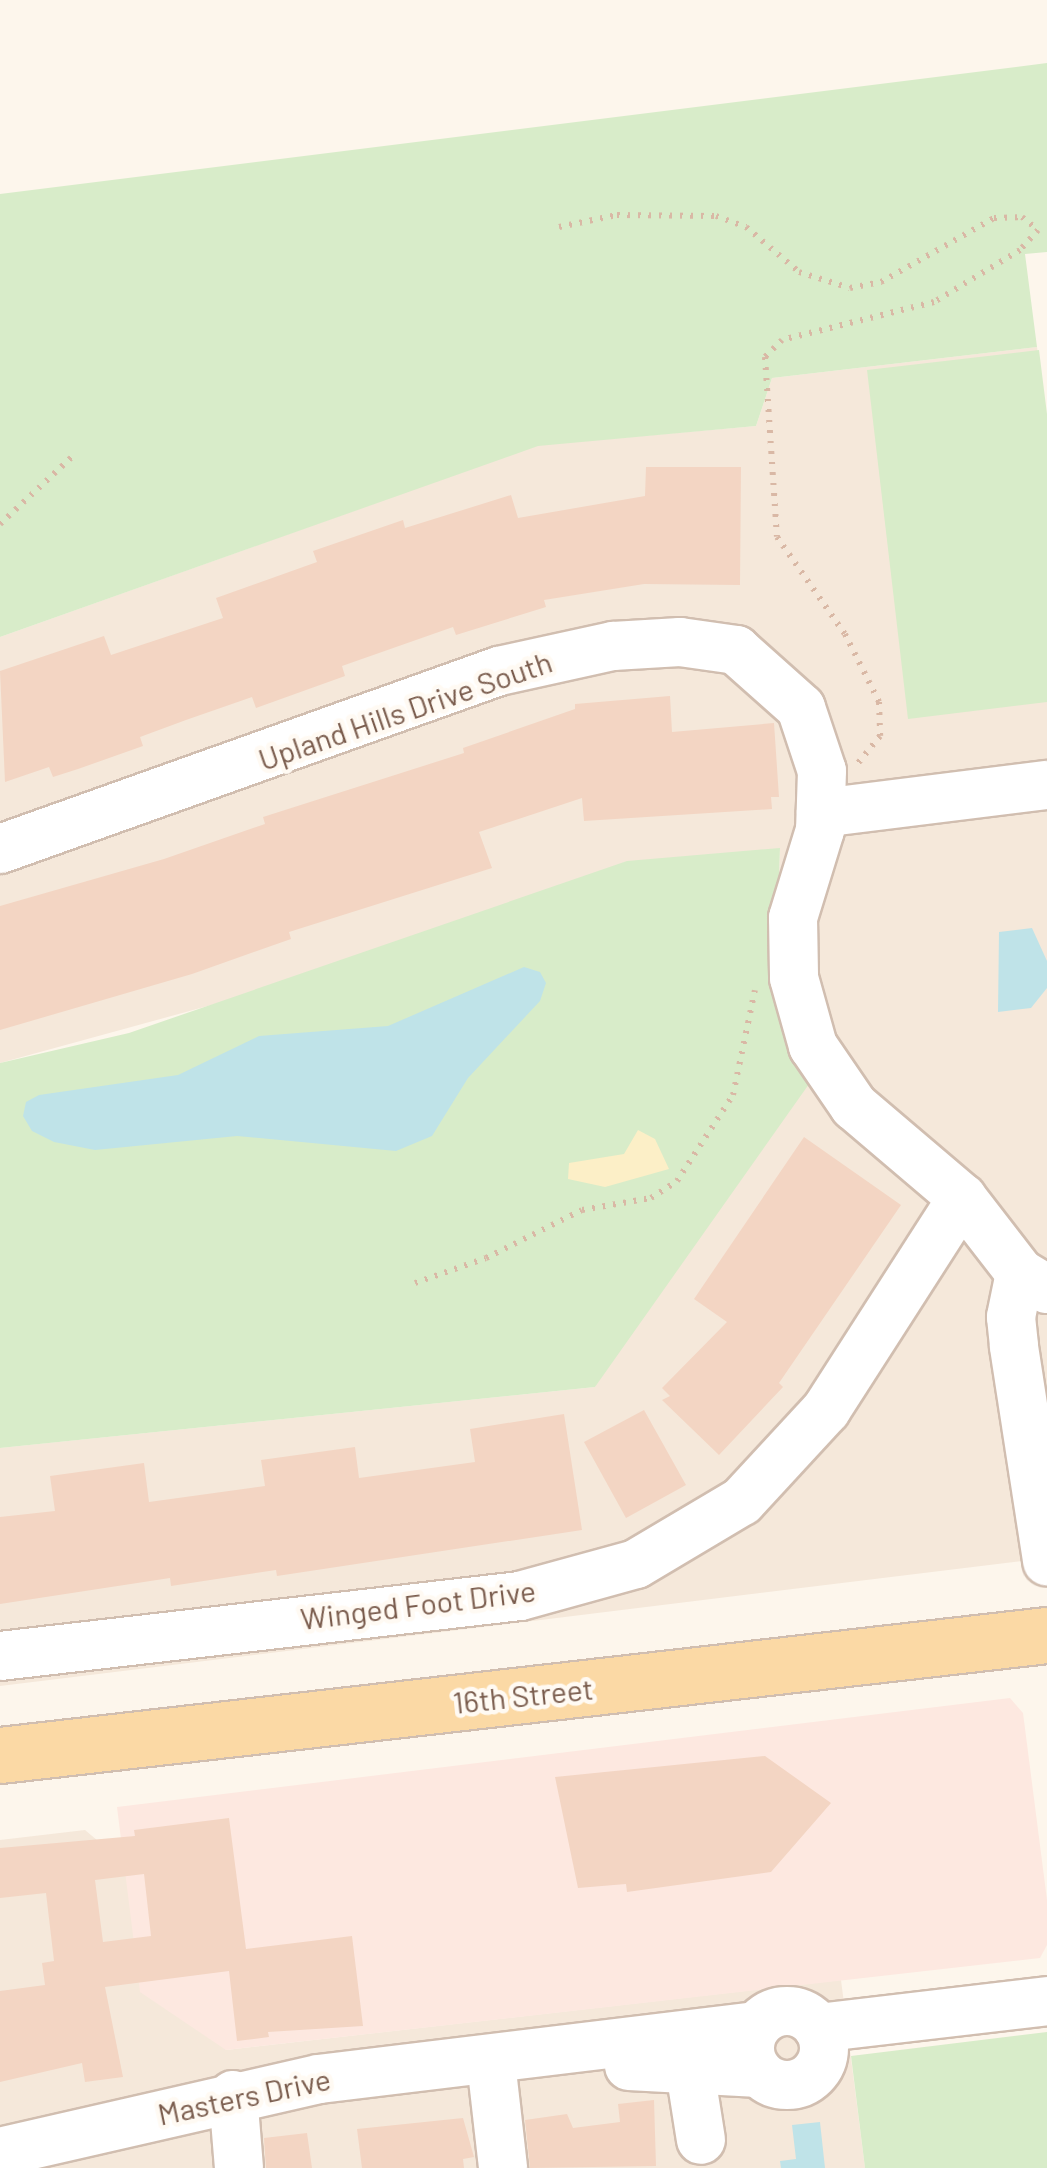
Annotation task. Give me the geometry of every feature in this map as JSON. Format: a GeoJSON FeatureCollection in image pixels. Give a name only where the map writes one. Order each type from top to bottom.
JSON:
{"type":"FeatureCollection","features":[{"type":"Feature","properties":{"kind":"main road","name":"16th Street"},"geometry":{"type":"LineString","coordinates":[[0,1755],[1047,1635]]}},
{"type":"Feature","properties":{"kind":"street","name":"Upland Hills Drive South"},"geometry":{"type":"LineString","coordinates":[[0,849],[499,671],[614,646],[680,642],[736,650],[800,708],[822,771],[821,812],[793,918],[794,978],[814,1046],[854,1106],[962,1198],[1033,1281],[1011,1317],[1047,1561]]}},
{"type":"Feature","properties":{"kind":"street"},"geometry":{"type":"LineString","coordinates":[[821,812],[1047,785]]}},
{"type":"Feature","properties":{"kind":"street","name":"Winged Foot Drive"},"geometry":{"type":"LineString","coordinates":[[0,1656],[520,1596],[636,1564],[742,1501],[826,1410],[962,1198]]}},
{"type":"Feature","properties":{"kind":"street"},"geometry":{"type":"LineString","coordinates":[[818,2028],[1047,2001]]}},
{"type":"Feature","properties":{"kind":"street","name":"Masters Drive"},"geometry":{"type":"LineString","coordinates":[[0,2152],[233,2095],[319,2079],[491,2062],[687,2052],[788,2011],[818,2028],[822,2063],[805,2081],[780,2085],[759,2073],[687,2052]]}},
{"type":"Feature","properties":{"kind":"street"},"geometry":{"type":"LineString","coordinates":[[757,2026],[750,2050],[759,2073]]}},
{"type":"Feature","properties":{"kind":"street"},"geometry":{"type":"LineString","coordinates":[[687,2052],[701,2140]]}},
{"type":"Feature","properties":{"kind":"street"},"geometry":{"type":"LineString","coordinates":[[491,2062],[503,2168]]}},
{"type":"Feature","properties":{"kind":"street"},"geometry":{"type":"LineString","coordinates":[[233,2095],[239,2168]]}},
{"type":"Feature","properties":{"kind":"path"},"geometry":{"type":"LineString","coordinates":[[0,524],[73,456]]}},
{"type":"Feature","properties":{"kind":"shaded area"},"geometry":{"type":"Polygon","coordinates":[[[1037,347],[1047,425],[1047,1558],[0,1686],[0,1448],[595,1387],[776,961],[780,849],[0,1063],[0,637],[538,445],[756,426],[772,378],[1037,347]]]}},
{"type":"Feature","properties":{"kind":"shaded area"},"geometry":{"type":"Polygon","coordinates":[[[1010,1698],[1023,1713],[1047,1900],[1047,1945],[1040,1958],[226,2050],[140,1992],[117,1807],[1010,1698]]]}},
{"type":"Feature","properties":{"kind":"shaded area"},"geometry":{"type":"Polygon","coordinates":[[[85,1830],[104,1846],[121,1843],[226,2050],[841,1980],[865,2168],[0,2168],[0,1840],[85,1830]]]}},
{"type":"Feature","properties":{"kind":"green space"},"geometry":{"type":"Polygon","coordinates":[[[1047,63],[1047,252],[1025,254],[1037,347],[772,378],[756,426],[538,446],[0,637],[0,194],[1047,63]]]}},
{"type":"Feature","properties":{"kind":"green space"},"geometry":{"type":"Polygon","coordinates":[[[1039,350],[1047,414],[1047,702],[908,719],[867,370],[1039,350]]]}},
{"type":"Feature","properties":{"kind":"green space"},"geometry":{"type":"Polygon","coordinates":[[[780,848],[776,961],[814,1077],[595,1387],[0,1448],[0,1063],[129,1033],[627,861],[780,848]]]}},
{"type":"Feature","properties":{"kind":"green space"},"geometry":{"type":"Polygon","coordinates":[[[1047,2032],[1047,2168],[865,2168],[851,2056],[1047,2032]]]}},
{"type":"Feature","properties":{"kind":"sand"},"geometry":{"type":"Polygon","coordinates":[[[638,1130],[655,1139],[669,1169],[605,1187],[568,1179],[569,1163],[624,1154],[638,1130]]]}},
{"type":"Feature","properties":{"kind":"water"},"geometry":{"type":"Polygon","coordinates":[[[1032,928],[1047,961],[1047,988],[1031,1008],[998,1012],[999,932],[1032,928]]]}},
{"type":"Feature","properties":{"kind":"water"},"geometry":{"type":"Polygon","coordinates":[[[524,967],[540,972],[546,983],[540,1001],[468,1078],[432,1136],[396,1151],[237,1136],[95,1150],[54,1142],[32,1131],[23,1116],[26,1102],[39,1095],[178,1075],[259,1036],[388,1026],[524,967]]]}},
{"type":"Feature","properties":{"kind":"water"},"geometry":{"type":"Polygon","coordinates":[[[820,2122],[825,2168],[781,2168],[780,2161],[796,2159],[792,2125],[820,2122]]]}},
{"type":"Feature","properties":{"kind":"building"},"geometry":{"type":"Polygon","coordinates":[[[646,467],[741,467],[740,585],[644,584],[544,600],[546,607],[456,635],[453,627],[342,666],[345,676],[256,708],[252,697],[186,720],[140,737],[143,746],[78,769],[53,777],[49,767],[5,782],[0,671],[104,636],[111,655],[223,618],[216,598],[317,562],[313,551],[403,520],[405,528],[511,495],[518,518],[645,496],[646,467]]]}},
{"type":"Feature","properties":{"kind":"building"},"geometry":{"type":"Polygon","coordinates":[[[670,696],[672,732],[774,723],[779,797],[771,797],[772,809],[584,821],[582,798],[479,832],[492,868],[289,932],[291,939],[192,974],[0,1030],[0,906],[164,859],[265,824],[263,817],[464,753],[463,748],[575,709],[575,704],[670,696]]]}},
{"type":"Feature","properties":{"kind":"building"},"geometry":{"type":"Polygon","coordinates":[[[804,1137],[901,1205],[779,1383],[783,1387],[719,1455],[662,1400],[670,1396],[662,1388],[727,1322],[694,1299],[804,1137]]]}},
{"type":"Feature","properties":{"kind":"building"},"geometry":{"type":"Polygon","coordinates":[[[644,1410],[686,1485],[626,1518],[584,1442],[644,1410]]]}},
{"type":"Feature","properties":{"kind":"building"},"geometry":{"type":"Polygon","coordinates":[[[564,1414],[582,1530],[277,1576],[276,1570],[171,1586],[170,1578],[0,1604],[0,1517],[55,1511],[50,1476],[144,1463],[149,1502],[265,1486],[261,1460],[355,1447],[359,1478],[475,1462],[470,1429],[564,1414]]]}},
{"type":"Feature","properties":{"kind":"building"},"geometry":{"type":"Polygon","coordinates":[[[765,1756],[831,1803],[771,1872],[627,1892],[626,1884],[578,1888],[555,1777],[765,1756]]]}},
{"type":"Feature","properties":{"kind":"building"},"geometry":{"type":"Polygon","coordinates":[[[229,1818],[246,1949],[352,1936],[363,2026],[268,2032],[269,2037],[237,2041],[229,1971],[105,1987],[123,2077],[85,2082],[82,2063],[0,2082],[0,1991],[45,1985],[42,1963],[54,1961],[46,1893],[0,1898],[0,1848],[135,1836],[134,1830],[229,1818]],[[144,1874],[95,1880],[103,1942],[151,1936],[144,1874]]]}},
{"type":"Feature","properties":{"kind":"building"},"geometry":{"type":"Polygon","coordinates":[[[654,2100],[656,2166],[530,2168],[525,2120],[567,2114],[573,2128],[620,2122],[618,2104],[654,2100]]]}},
{"type":"Feature","properties":{"kind":"building"},"geometry":{"type":"Polygon","coordinates":[[[463,2118],[474,2157],[463,2159],[464,2168],[362,2168],[357,2129],[463,2118]]]}},
{"type":"Feature","properties":{"kind":"building"},"geometry":{"type":"Polygon","coordinates":[[[307,2133],[312,2168],[266,2168],[264,2138],[307,2133]]]}}]}
